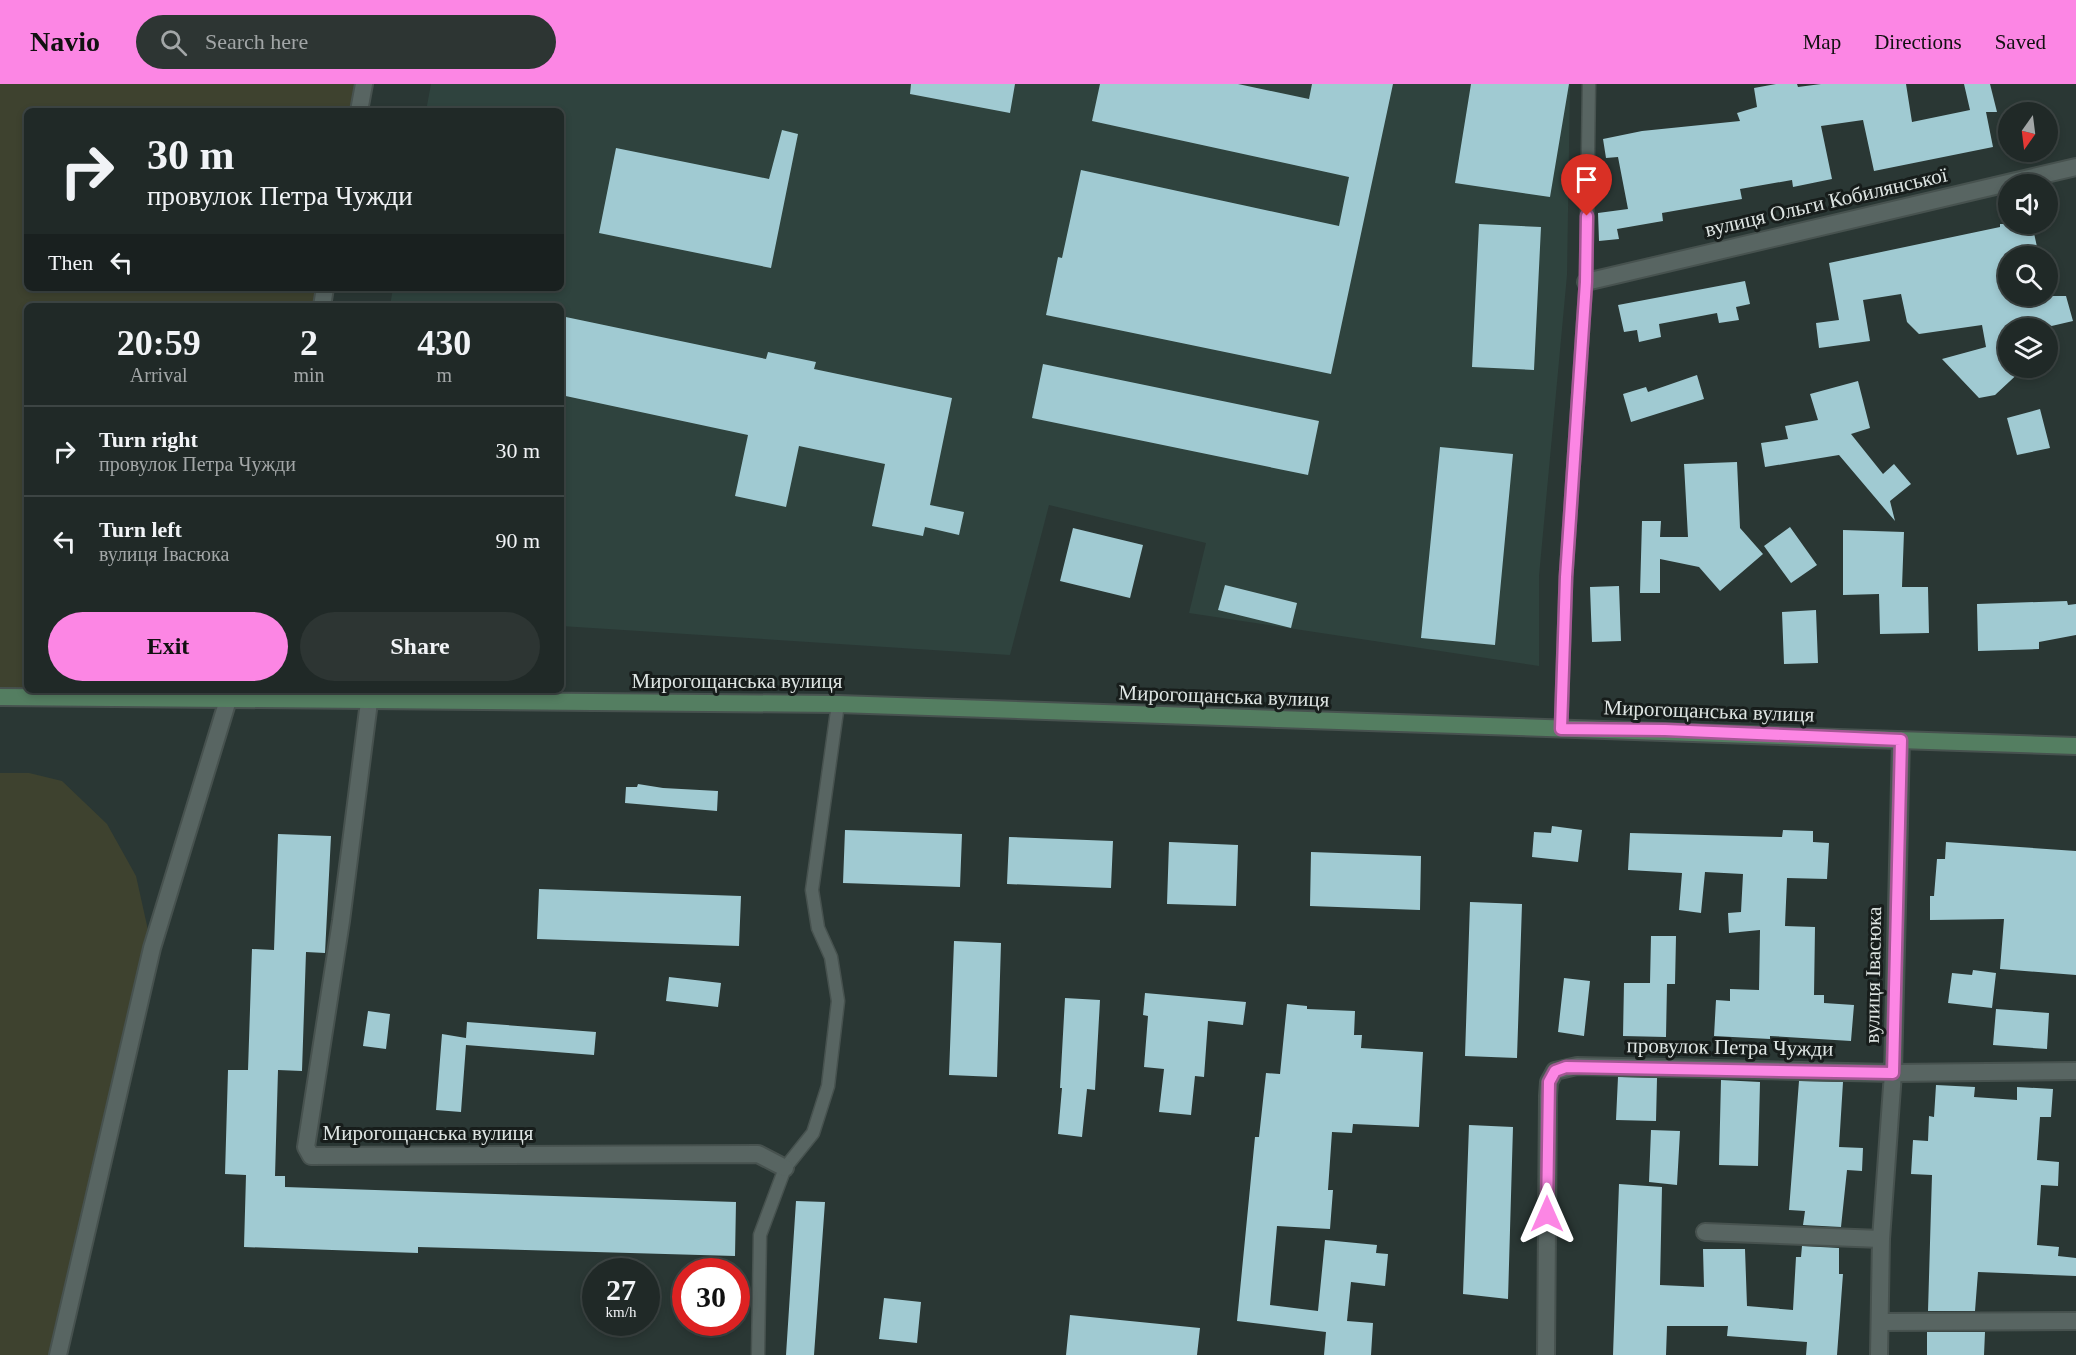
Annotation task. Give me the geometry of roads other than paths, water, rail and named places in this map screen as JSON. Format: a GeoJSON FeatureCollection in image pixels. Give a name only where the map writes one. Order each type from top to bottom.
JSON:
{"type":"FeatureCollection","features":[{"type":"Feature","properties":{"kind":"main road","name":"Мирогощанська вулиця"},"geometry":{"type":"LineString","coordinates":[[0,697],[231,695],[369,702],[838,704],[1561,729],[1665,730],[2076,746]]}},
{"type":"Feature","properties":{"kind":"street"},"geometry":{"type":"LineString","coordinates":[[360,108],[364,84]]}},
{"type":"Feature","properties":{"kind":"street","name":"вулиця Ольги Кобилянської"},"geometry":{"type":"LineString","coordinates":[[1586,282],[2076,167]]}},
{"type":"Feature","properties":{"kind":"street"},"geometry":{"type":"LineString","coordinates":[[58,1355],[152,948],[231,695]]}},
{"type":"Feature","properties":{"kind":"street","name":"Мирогощанська вулиця"},"geometry":{"type":"LineString","coordinates":[[369,702],[341,921],[306,1147],[311,1156],[758,1154],[785,1168]]}},
{"type":"Feature","properties":{"kind":"street","name":"вулиця Івасюка"},"geometry":{"type":"LineString","coordinates":[[1879,1355],[1881,1239],[1893,1073],[1901,740]]}},
{"type":"Feature","properties":{"kind":"street","name":"провулок Петра Чужди"},"geometry":{"type":"LineString","coordinates":[[1546,1355],[1548,1096],[1549,1082],[1555,1071],[1566,1067],[1893,1073],[2076,1071]]}},
{"type":"Feature","properties":{"kind":"street"},"geometry":{"type":"LineString","coordinates":[[1705,1232],[1881,1239]]}},
{"type":"Feature","properties":{"kind":"street"},"geometry":{"type":"LineString","coordinates":[[1881,1322],[2076,1322]]}},
{"type":"Feature","properties":{"kind":"lane"},"geometry":{"type":"LineString","coordinates":[[1561,729],[1566,577],[1586,282],[1589,84]]}},
{"type":"Feature","properties":{"kind":"lane"},"geometry":{"type":"LineString","coordinates":[[758,1355],[760,1234],[785,1168],[813,1133],[828,1086],[838,1001],[831,957],[818,928],[812,890],[838,704]]}}]}
